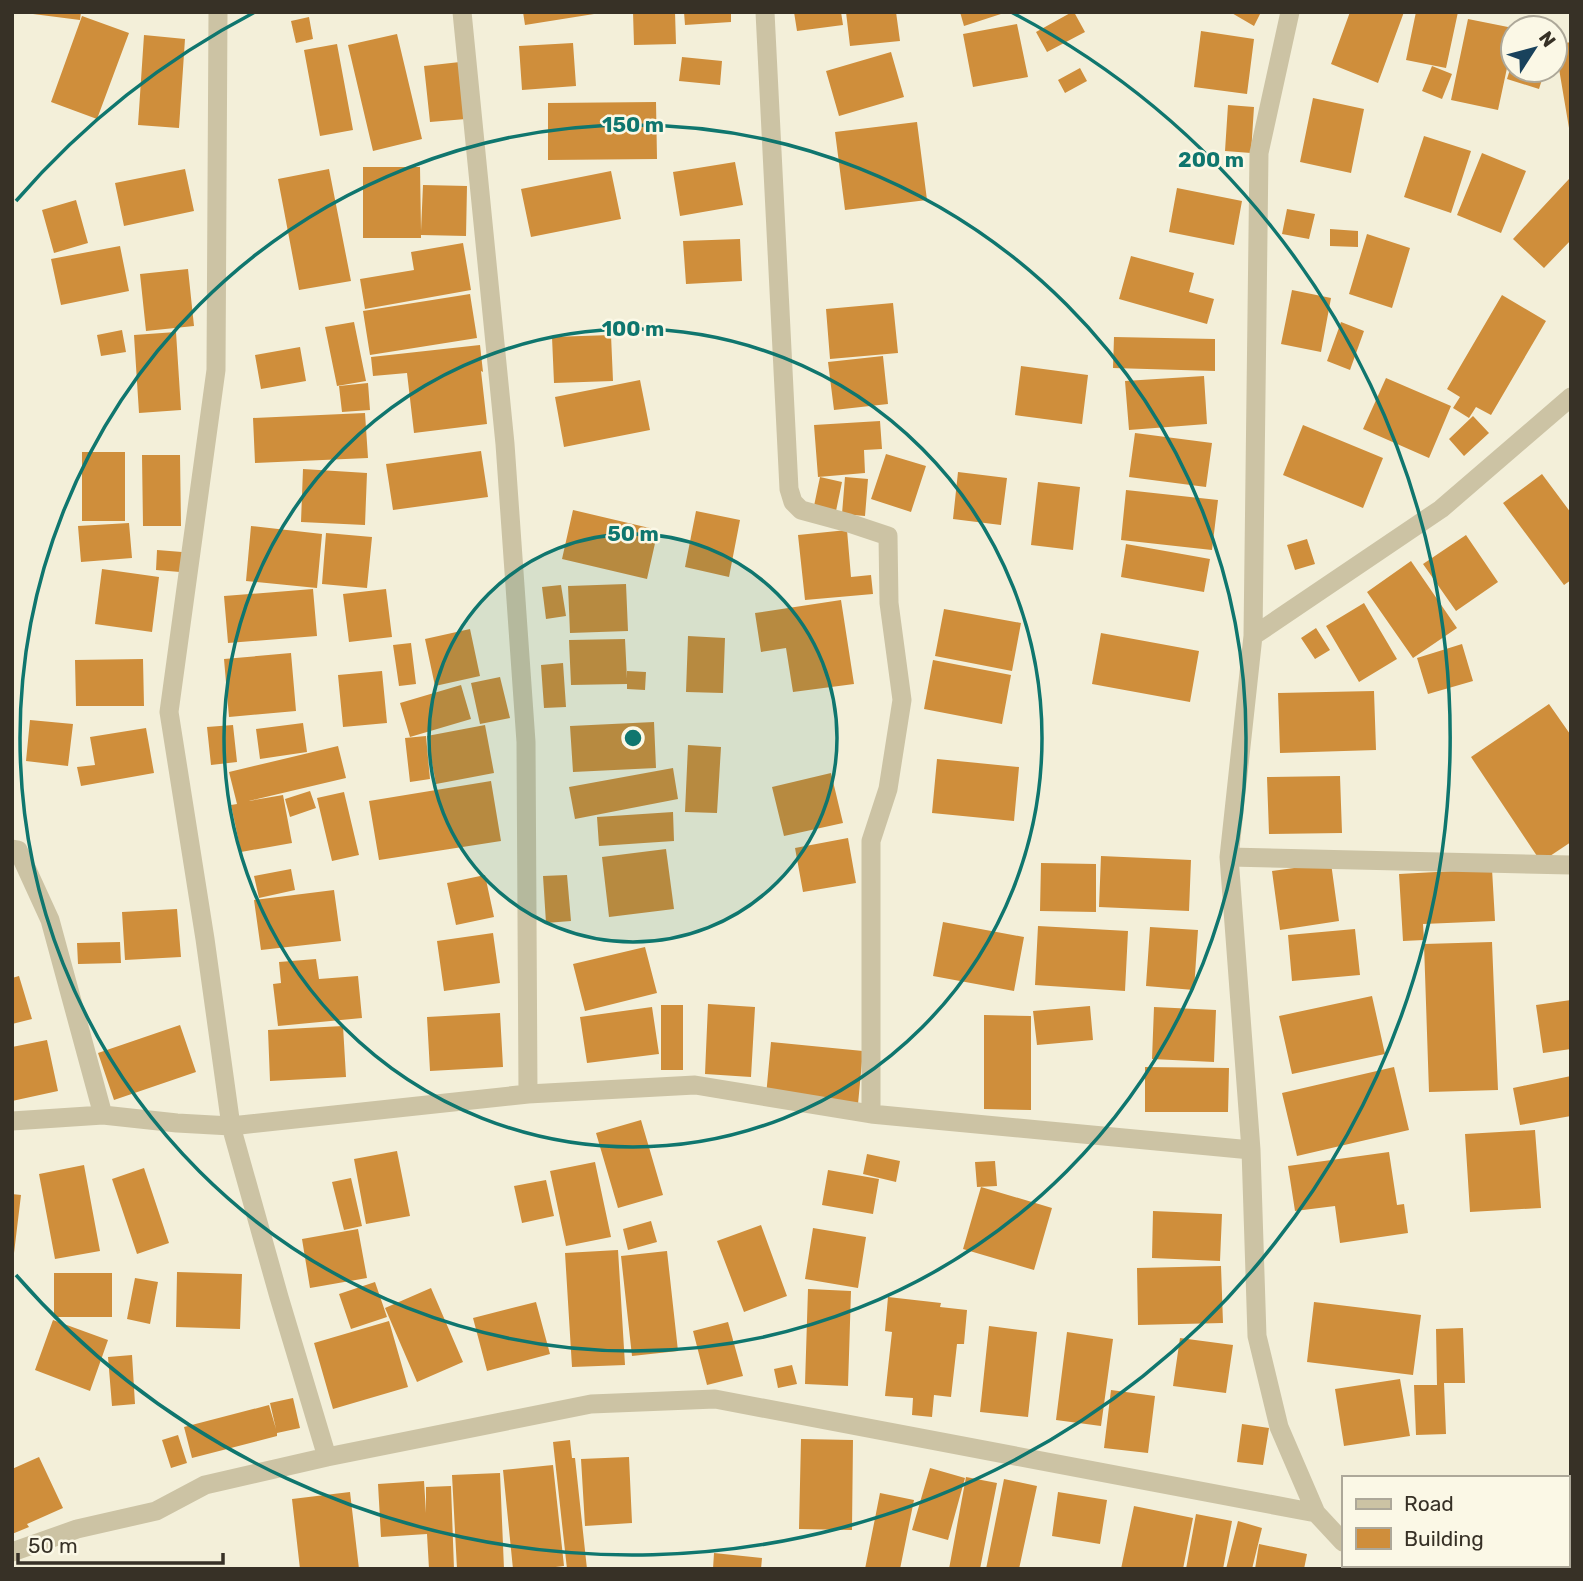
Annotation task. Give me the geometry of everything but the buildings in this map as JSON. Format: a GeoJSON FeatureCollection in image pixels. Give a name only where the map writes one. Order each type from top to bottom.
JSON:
{"type":"FeatureCollection","features":[{"type":"Feature","properties":{"kind":"street"},"geometry":{"type":"LineString","coordinates":[[218,12],[216,370],[169,712],[232,1126],[327,1457]]}},
{"type":"Feature","properties":{"kind":"street"},"geometry":{"type":"LineString","coordinates":[[462,12],[505,444],[526,742],[528,1094]]}},
{"type":"Feature","properties":{"kind":"street"},"geometry":{"type":"LineString","coordinates":[[765,12],[789,489],[793,502],[801,510],[888,536],[889,603],[902,700],[888,789],[871,841],[871,1114]]}},
{"type":"Feature","properties":{"kind":"street"},"geometry":{"type":"LineString","coordinates":[[1290,12],[1259,153],[1253,636],[1229,858],[1251,1150],[1257,1336],[1279,1427],[1316,1513],[1342,1541]]}},
{"type":"Feature","properties":{"kind":"street"},"geometry":{"type":"LineString","coordinates":[[1253,636],[1441,509],[1571,397]]}},
{"type":"Feature","properties":{"kind":"street"},"geometry":{"type":"LineString","coordinates":[[12,849],[18,850],[50,920],[103,1115]]}},
{"type":"Feature","properties":{"kind":"street"},"geometry":{"type":"LineString","coordinates":[[1229,858],[1571,865]]}},
{"type":"Feature","properties":{"kind":"street"},"geometry":{"type":"LineString","coordinates":[[12,1121],[103,1115],[232,1126],[528,1094],[695,1085],[871,1114],[1251,1150]]}},
{"type":"Feature","properties":{"kind":"street"},"geometry":{"type":"LineString","coordinates":[[12,1552],[77,1529],[156,1510],[205,1485],[327,1457],[591,1404],[715,1399],[1316,1513]]}}]}
